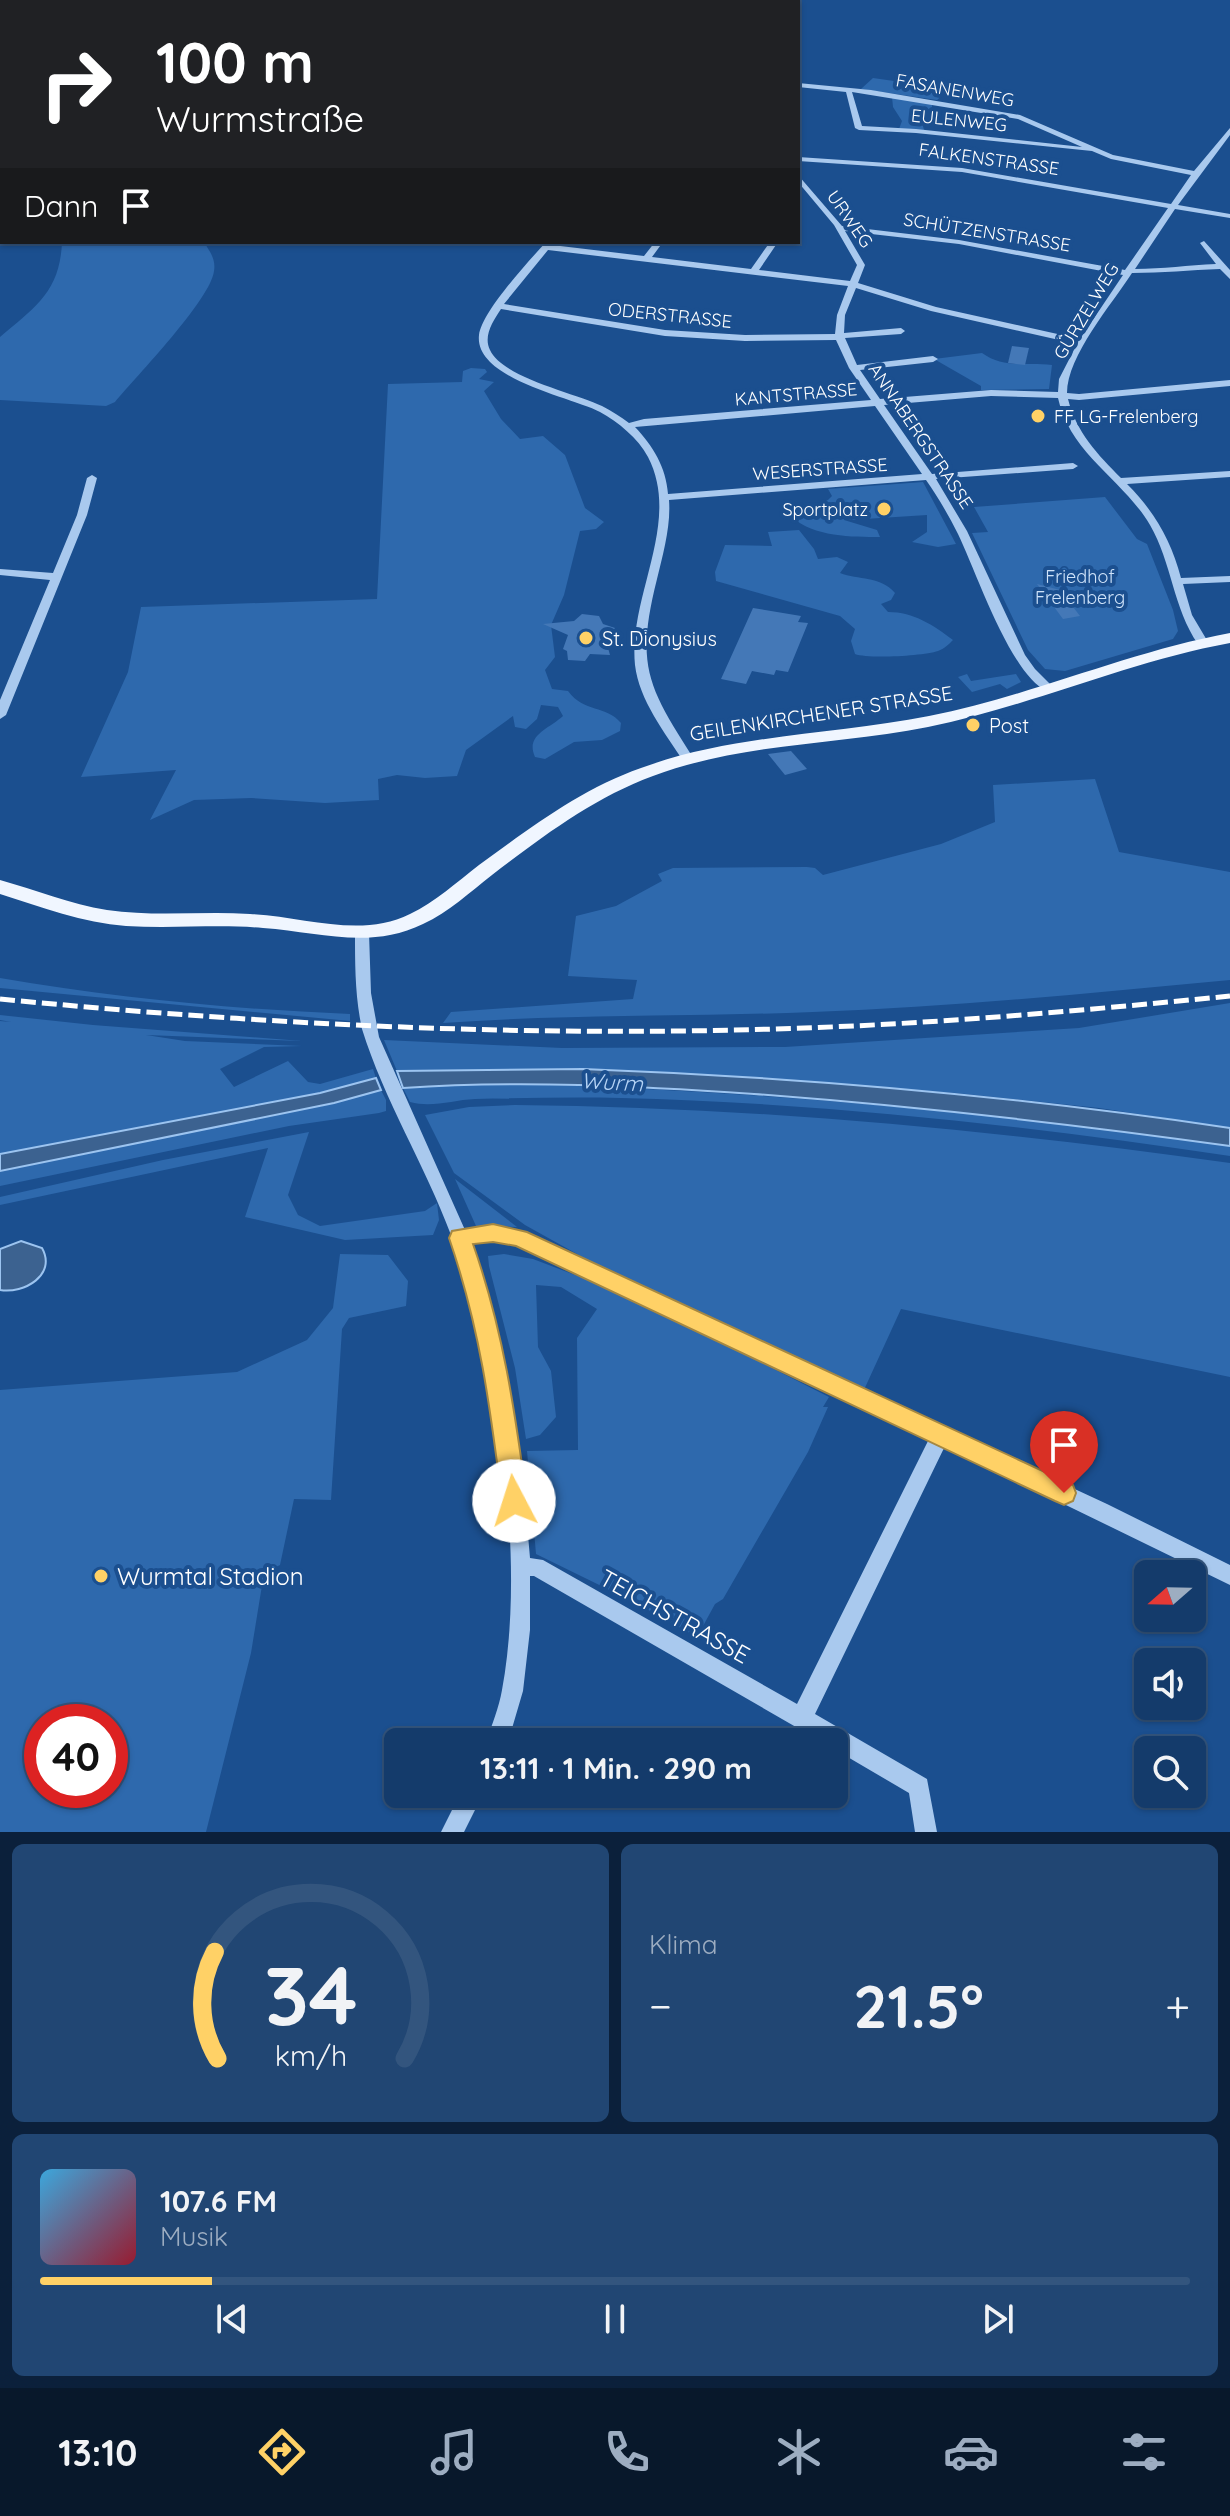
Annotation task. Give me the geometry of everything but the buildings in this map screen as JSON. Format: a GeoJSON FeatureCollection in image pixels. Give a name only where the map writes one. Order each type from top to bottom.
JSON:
{"type":"FeatureCollection","features":[{"type":"Feature","properties":{"kind":"main road","name":"GEILENKIRCHENER STRASSE"},"geometry":{"type":"LineString","coordinates":[[0,887],[66,908],[124,919],[263,921],[362,933],[413,922],[580,804],[610,787],[688,759],[966,713],[1123,661],[1230,638]]}},
{"type":"Feature","properties":{"kind":"street","name":"FASANENWEG"},"geometry":{"type":"LineString","coordinates":[[800,85],[861,91],[1020,117],[1111,157],[1194,173]]}},
{"type":"Feature","properties":{"kind":"street","name":"EULENWEG"},"geometry":{"type":"LineString","coordinates":[[849,92],[859,128],[924,132],[1075,151],[1093,150]]}},
{"type":"Feature","properties":{"kind":"street","name":"GÜRZELWEG"},"geometry":{"type":"LineString","coordinates":[[1063,395],[1063,383],[1082,342],[1194,173],[1230,130]]}},
{"type":"Feature","properties":{"kind":"street","name":"FALKENSTRASSE"},"geometry":{"type":"LineString","coordinates":[[800,159],[962,170],[1230,216]]}},
{"type":"Feature","properties":{"kind":"street","name":"URWEG"},"geometry":{"type":"LineString","coordinates":[[800,179],[840,228],[861,265],[853,284]]}},
{"type":"Feature","properties":{"kind":"street","name":"SCHÜTZENSTRASSE"},"geometry":{"type":"LineString","coordinates":[[840,228],[951,241],[1128,272],[1155,273],[1221,266]]}},
{"type":"Feature","properties":{"kind":"street"},"geometry":{"type":"LineString","coordinates":[[1204,243],[1230,276]]}},
{"type":"Feature","properties":{"kind":"street"},"geometry":{"type":"LineString","coordinates":[[688,759],[649,696],[641,668],[640,622],[658,545],[665,497],[654,459],[629,426],[594,406],[524,381],[495,364],[484,346],[482,336],[499,306],[548,244],[853,284],[934,309],[1082,342]]}},
{"type":"Feature","properties":{"kind":"street"},"geometry":{"type":"LineString","coordinates":[[646,259],[657,244]]}},
{"type":"Feature","properties":{"kind":"street"},"geometry":{"type":"LineString","coordinates":[[753,273],[773,244]]}},
{"type":"Feature","properties":{"kind":"street"},"geometry":{"type":"LineString","coordinates":[[839,337],[841,315],[853,284]]}},
{"type":"Feature","properties":{"kind":"street","name":"ODERSTRASSE"},"geometry":{"type":"LineString","coordinates":[[499,306],[660,333],[745,338],[839,337],[901,331]]}},
{"type":"Feature","properties":{"kind":"street","name":"ANNABERGSTRASSE"},"geometry":{"type":"LineString","coordinates":[[839,337],[854,368],[930,477],[962,531],[1019,655],[1047,687]]}},
{"type":"Feature","properties":{"kind":"street"},"geometry":{"type":"LineString","coordinates":[[854,368],[933,359]]}},
{"type":"Feature","properties":{"kind":"street","name":"KANTSTRASSE"},"geometry":{"type":"LineString","coordinates":[[629,426],[644,422],[1006,392],[1079,397],[1230,383]]}},
{"type":"Feature","properties":{"kind":"street"},"geometry":{"type":"LineString","coordinates":[[1063,395],[1066,411],[1079,435],[1156,525],[1173,561],[1191,629],[1202,642]]}},
{"type":"Feature","properties":{"kind":"street","name":"WESERSTRASSE"},"geometry":{"type":"LineString","coordinates":[[665,497],[1073,466]]}},
{"type":"Feature","properties":{"kind":"street"},"geometry":{"type":"LineString","coordinates":[[1120,481],[1230,474]]}},
{"type":"Feature","properties":{"kind":"street"},"geometry":{"type":"LineString","coordinates":[[0,715],[3,700],[85,507],[92,478]]}},
{"type":"Feature","properties":{"kind":"street"},"geometry":{"type":"LineString","coordinates":[[0,572],[57,577]]}},
{"type":"Feature","properties":{"kind":"street"},"geometry":{"type":"LineString","coordinates":[[1177,581],[1230,579]]}},
{"type":"Feature","properties":{"kind":"street"},"geometry":{"type":"LineString","coordinates":[[362,933],[363,997],[369,1027],[460,1238],[479,1293],[499,1378],[520,1567],[519,1649],[503,1728]]}},
{"type":"Feature","properties":{"kind":"street"},"geometry":{"type":"LineString","coordinates":[[460,1238],[493,1233],[519,1238],[799,1367],[1230,1575]]}},
{"type":"Feature","properties":{"kind":"street"},"geometry":{"type":"LineString","coordinates":[[802,1717],[940,1437]]}},
{"type":"Feature","properties":{"kind":"street","name":"TEICHSTRASSE"},"geometry":{"type":"LineString","coordinates":[[520,1567],[536,1567],[802,1717],[919,1787],[926,1832]]}},
{"type":"Feature","properties":{"kind":"street"},"geometry":{"type":"LineString","coordinates":[[452,1832],[465,1808]]}},
{"type":"Feature","properties":{"kind":"green space"},"geometry":{"type":"Polygon","coordinates":[[[873,78],[950,89],[937,100],[861,89],[873,78]]]}},
{"type":"Feature","properties":{"kind":"green space"},"geometry":{"type":"Polygon","coordinates":[[[892,97],[932,104],[932,110],[922,122],[924,130],[899,129],[902,121],[893,107],[892,97]]]}},
{"type":"Feature","properties":{"kind":"green space"},"geometry":{"type":"Polygon","coordinates":[[[62,244],[205,244],[213,259],[214,271],[210,284],[187,318],[115,402],[106,406],[0,400],[0,337],[43,297],[51,286],[62,244]]]}},
{"type":"Feature","properties":{"kind":"green space"},"geometry":{"type":"Polygon","coordinates":[[[982,353],[1007,363],[1052,365],[1049,389],[981,390],[981,386],[934,359],[982,353]]]}},
{"type":"Feature","properties":{"kind":"green space"},"geometry":{"type":"Polygon","coordinates":[[[485,369],[487,372],[479,379],[494,382],[484,391],[501,419],[520,439],[543,436],[565,455],[585,508],[604,522],[596,529],[580,531],[564,595],[551,625],[555,657],[545,670],[552,689],[568,691],[581,703],[615,717],[621,723],[620,731],[602,740],[574,742],[545,759],[535,757],[533,743],[536,738],[563,716],[558,707],[541,705],[537,719],[526,729],[515,727],[513,716],[466,750],[457,776],[425,778],[397,775],[378,779],[379,800],[325,803],[251,798],[194,800],[150,820],[176,770],[81,777],[128,672],[141,607],[377,599],[388,384],[462,382],[463,371],[485,369]]]}},
{"type":"Feature","properties":{"kind":"green space"},"geometry":{"type":"Polygon","coordinates":[[[923,482],[956,544],[938,547],[912,542],[927,532],[927,515],[849,520],[840,500],[844,520],[877,530],[880,537],[822,532],[792,517],[794,512],[828,500],[832,496],[828,489],[923,482]]]}},
{"type":"Feature","properties":{"kind":"green space","name":"Friedhof Frelenberg"},"geometry":{"type":"Polygon","coordinates":[[[1105,497],[1137,539],[1147,544],[1178,631],[1173,639],[1065,671],[1045,669],[1028,650],[972,533],[988,532],[974,507],[1105,497]]]}},
{"type":"Feature","properties":{"kind":"green space"},"geometry":{"type":"Polygon","coordinates":[[[799,530],[818,559],[837,557],[848,562],[840,573],[876,581],[895,593],[891,600],[881,604],[888,612],[915,617],[953,640],[931,653],[862,656],[855,654],[851,641],[855,629],[840,616],[716,581],[715,572],[725,545],[772,546],[768,532],[799,530]]]}},
{"type":"Feature","properties":{"kind":"green space"},"geometry":{"type":"Polygon","coordinates":[[[967,674],[971,681],[1016,674],[1021,682],[1007,689],[1000,684],[972,692],[958,677],[967,674]]]}},
{"type":"Feature","properties":{"kind":"green space"},"geometry":{"type":"Polygon","coordinates":[[[1095,779],[1119,852],[1230,872],[1230,980],[865,1010],[443,1023],[451,1012],[633,999],[637,980],[568,976],[576,916],[616,906],[662,881],[658,874],[673,868],[807,867],[815,868],[823,875],[941,844],[995,822],[993,785],[1095,779]]]}},
{"type":"Feature","properties":{"kind":"green space"},"geometry":{"type":"Polygon","coordinates":[[[0,978],[174,1002],[350,1014],[350,1021],[0,988],[0,978]]]}},
{"type":"Feature","properties":{"kind":"green space"},"geometry":{"type":"Polygon","coordinates":[[[1230,1003],[1230,1128],[1099,1108],[956,1093],[583,1069],[397,1071],[384,1040],[562,1048],[785,1047],[1079,1028],[1230,1003]]]}},
{"type":"Feature","properties":{"kind":"green space"},"geometry":{"type":"Polygon","coordinates":[[[0,1015],[302,1041],[146,1035],[185,1041],[302,1046],[264,1047],[220,1069],[234,1087],[288,1061],[308,1082],[320,1084],[373,1069],[376,1078],[320,1093],[0,1154],[0,1021],[11,1022],[0,1020],[0,1015]]]}},
{"type":"Feature","properties":{"kind":"green space"},"geometry":{"type":"Polygon","coordinates":[[[472,1083],[662,1090],[946,1112],[1230,1146],[1230,1156],[1003,1126],[774,1105],[585,1098],[475,1099],[418,1104],[410,1102],[403,1088],[472,1083]]]}},
{"type":"Feature","properties":{"kind":"green space"},"geometry":{"type":"Polygon","coordinates":[[[381,1090],[386,1100],[386,1111],[379,1113],[289,1126],[0,1186],[0,1171],[334,1103],[381,1090]]]}},
{"type":"Feature","properties":{"kind":"green space"},"geometry":{"type":"Polygon","coordinates":[[[515,1105],[695,1110],[874,1122],[1052,1140],[1230,1163],[1230,1377],[901,1309],[863,1392],[604,1269],[525,1225],[454,1173],[425,1115],[469,1107],[515,1105]]]}},
{"type":"Feature","properties":{"kind":"green space"},"geometry":{"type":"Polygon","coordinates":[[[309,1132],[288,1195],[298,1215],[320,1226],[425,1211],[437,1203],[439,1220],[433,1235],[345,1240],[245,1217],[268,1148],[0,1205],[0,1197],[163,1160],[309,1132]]]}},
{"type":"Feature","properties":{"kind":"green space"},"geometry":{"type":"Polygon","coordinates":[[[455,1179],[517,1227],[476,1226],[455,1179]]]}},
{"type":"Feature","properties":{"kind":"green space"},"geometry":{"type":"Polygon","coordinates":[[[340,1254],[388,1255],[408,1281],[406,1306],[349,1318],[342,1329],[331,1500],[294,1499],[280,1565],[264,1573],[251,1653],[206,1832],[0,1832],[0,1390],[237,1372],[307,1340],[333,1308],[340,1254]]]}},
{"type":"Feature","properties":{"kind":"green space"},"geometry":{"type":"Polygon","coordinates":[[[504,1254],[533,1259],[583,1278],[592,1277],[829,1397],[823,1407],[828,1407],[808,1452],[723,1599],[715,1604],[697,1637],[536,1554],[527,1451],[578,1450],[577,1338],[597,1309],[561,1287],[536,1285],[538,1347],[551,1371],[556,1417],[540,1435],[526,1439],[515,1368],[489,1266],[488,1256],[504,1254]]]}},
{"type":"Feature","properties":{"kind":"water","name":"Wurm"},"geometry":{"type":"Polygon","coordinates":[[[583,1069],[826,1083],[1069,1106],[1230,1128],[1230,1146],[993,1116],[754,1094],[578,1085],[491,1084],[403,1088],[397,1071],[583,1069]]]}},
{"type":"Feature","properties":{"kind":"water"},"geometry":{"type":"Polygon","coordinates":[[[376,1078],[381,1090],[334,1103],[0,1171],[0,1154],[320,1093],[376,1078]]]}},
{"type":"Feature","properties":{"kind":"water"},"geometry":{"type":"Polygon","coordinates":[[[21,1241],[42,1248],[45,1267],[42,1274],[28,1286],[0,1290],[0,1249],[21,1241]]]}},
{"type":"Feature","properties":{"kind":"railway"},"geometry":{"type":"LineString","coordinates":[[0,999],[200,1016],[401,1027],[703,1031],[910,1023],[1230,996]]}},
{"type":"Feature","properties":{"kind":"place","name":"FF LG-Frelenberg"},"geometry":{"type":"Point","coordinates":[1038,416]}},
{"type":"Feature","properties":{"kind":"place","name":"Sportplatz"},"geometry":{"type":"Point","coordinates":[884,509]}},
{"type":"Feature","properties":{"kind":"place","name":"St. Dionysius"},"geometry":{"type":"Point","coordinates":[586,638]}},
{"type":"Feature","properties":{"kind":"place","name":"Post"},"geometry":{"type":"Point","coordinates":[973,725]}},
{"type":"Feature","properties":{"kind":"place","name":"Wurmtal Stadion"},"geometry":{"type":"Point","coordinates":[101,1576]}},
{"type":"Feature","properties":{"kind":"route"},"geometry":{"type":"LineString","coordinates":[[514,1501],[499,1378],[479,1293],[460,1238],[475,1234],[493,1233],[519,1238],[1064,1493]]}}]}
